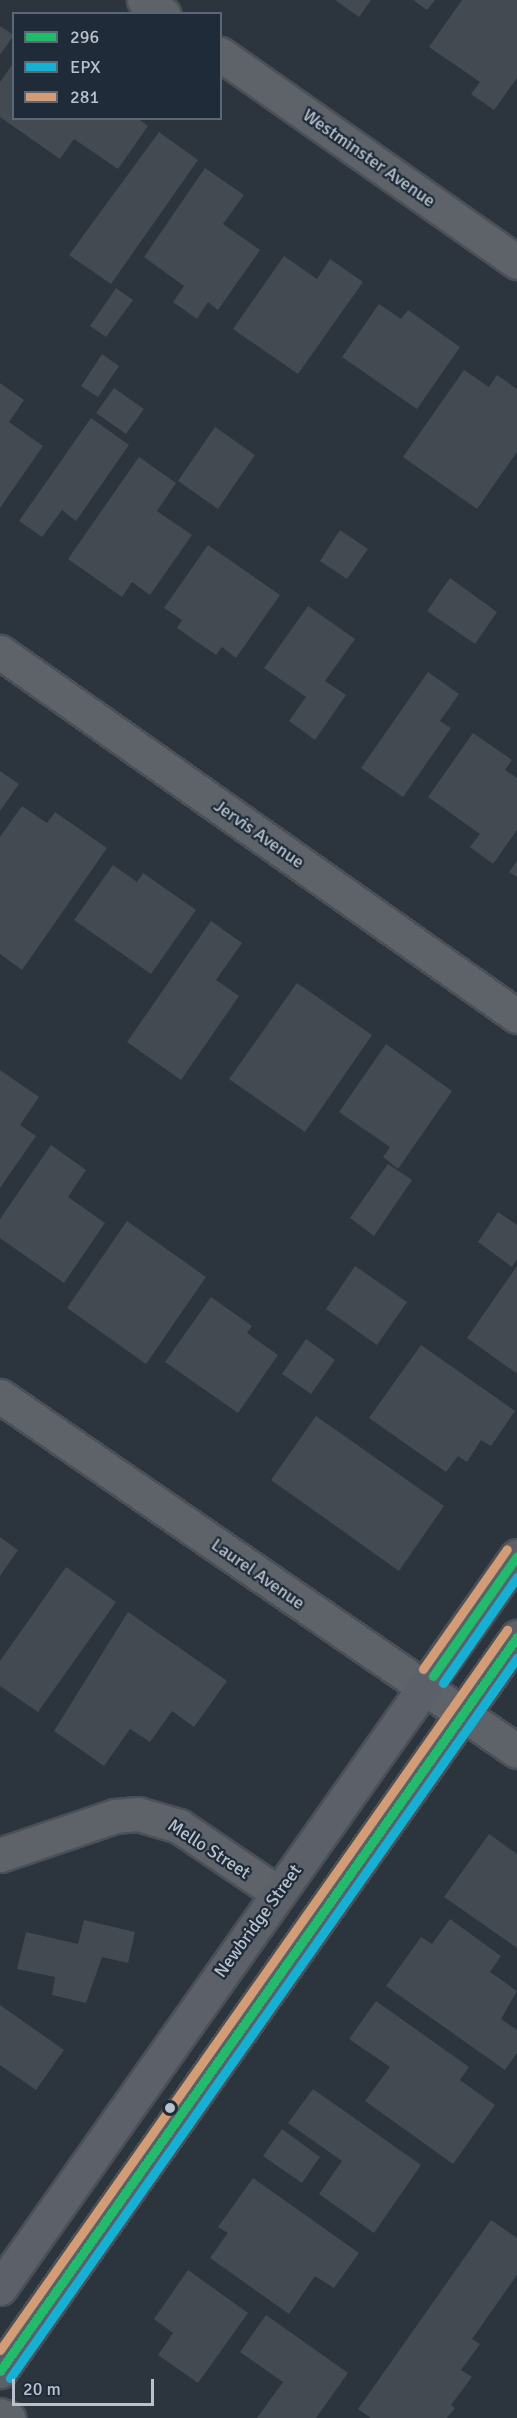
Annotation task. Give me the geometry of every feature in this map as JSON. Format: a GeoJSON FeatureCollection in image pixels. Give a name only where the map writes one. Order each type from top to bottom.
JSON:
{"type":"FeatureCollection","features":[{"type":"Feature","properties":{"kind":"main road","name":"Newbridge Street"},"geometry":{"type":"LineString","coordinates":[[0,2288],[517,1556]]}},
{"type":"Feature","properties":{"kind":"main road"},"geometry":{"type":"LineString","coordinates":[[0,2371],[517,1637]]}},
{"type":"Feature","properties":{"kind":"street"},"geometry":{"type":"LineString","coordinates":[[144,0],[160,12]]}},
{"type":"Feature","properties":{"kind":"street","name":"Westminster Avenue"},"geometry":{"type":"LineString","coordinates":[[222,55],[517,262]]}},
{"type":"Feature","properties":{"kind":"street","name":"Jervis Avenue"},"geometry":{"type":"LineString","coordinates":[[0,652],[517,1017]]}},
{"type":"Feature","properties":{"kind":"street","name":"Laurel Avenue"},"geometry":{"type":"LineString","coordinates":[[0,1396],[517,1751]]}},
{"type":"Feature","properties":{"kind":"street","name":"Mello Street"},"geometry":{"type":"LineString","coordinates":[[0,1855],[115,1816],[138,1814],[179,1826],[278,1893]]}},
{"type":"Feature","properties":{"kind":"street"},"geometry":{"type":"LineString","coordinates":[[0,2415],[8,2418]]}},
{"type":"Feature","properties":{"kind":"building"},"geometry":{"type":"Polygon","coordinates":[[[335,0],[371,0],[359,17],[335,0]]]}},
{"type":"Feature","properties":{"kind":"building"},"geometry":{"type":"Polygon","coordinates":[[[413,0],[435,0],[427,10],[413,0]]]}},
{"type":"Feature","properties":{"kind":"building"},"geometry":{"type":"Polygon","coordinates":[[[462,0],[517,0],[517,78],[494,110],[471,94],[480,82],[429,47],[462,0]]]}},
{"type":"Feature","properties":{"kind":"building"},"geometry":{"type":"Polygon","coordinates":[[[0,26],[12,34],[12,38],[0,55],[0,26]]]}},
{"type":"Feature","properties":{"kind":"building"},"geometry":{"type":"Polygon","coordinates":[[[12,65],[12,120],[140,120],[148,126],[118,169],[74,139],[60,159],[0,117],[0,82],[12,65]]]}},
{"type":"Feature","properties":{"kind":"building"},"geometry":{"type":"Polygon","coordinates":[[[159,132],[198,160],[111,284],[69,255],[159,132]]]}},
{"type":"Feature","properties":{"kind":"building"},"geometry":{"type":"Polygon","coordinates":[[[205,168],[244,195],[223,224],[260,250],[218,310],[208,302],[197,319],[173,302],[184,286],[144,257],[205,168]]]}},
{"type":"Feature","properties":{"kind":"building"},"geometry":{"type":"Polygon","coordinates":[[[284,256],[317,279],[330,259],[363,282],[298,374],[233,329],[284,256]]]}},
{"type":"Feature","properties":{"kind":"building"},"geometry":{"type":"Polygon","coordinates":[[[116,288],[133,300],[106,337],[90,326],[116,288]]]}},
{"type":"Feature","properties":{"kind":"building"},"geometry":{"type":"Polygon","coordinates":[[[379,304],[401,319],[408,310],[460,347],[417,409],[342,357],[379,304]]]}},
{"type":"Feature","properties":{"kind":"building"},"geometry":{"type":"Polygon","coordinates":[[[102,354],[119,366],[98,397],[81,386],[102,354]]]}},
{"type":"Feature","properties":{"kind":"building"},"geometry":{"type":"Polygon","coordinates":[[[464,370],[489,387],[497,375],[517,389],[517,452],[477,509],[403,457],[464,370]]]}},
{"type":"Feature","properties":{"kind":"building"},"geometry":{"type":"Polygon","coordinates":[[[0,383],[24,400],[9,422],[43,446],[0,508],[0,383]]]}},
{"type":"Feature","properties":{"kind":"building"},"geometry":{"type":"Polygon","coordinates":[[[114,388],[144,409],[126,434],[96,413],[114,388]]]}},
{"type":"Feature","properties":{"kind":"building"},"geometry":{"type":"Polygon","coordinates":[[[91,418],[129,445],[76,521],[62,510],[42,537],[19,521],[91,418]]]}},
{"type":"Feature","properties":{"kind":"building"},"geometry":{"type":"Polygon","coordinates":[[[215,427],[255,455],[218,509],[178,481],[215,427]]]}},
{"type":"Feature","properties":{"kind":"building"},"geometry":{"type":"Polygon","coordinates":[[[139,457],[176,483],[157,511],[192,535],[150,595],[132,582],[122,597],[68,559],[139,457]]]}},
{"type":"Feature","properties":{"kind":"building"},"geometry":{"type":"Polygon","coordinates":[[[340,530],[368,549],[347,579],[320,561],[340,530]]]}},
{"type":"Feature","properties":{"kind":"building"},"geometry":{"type":"Polygon","coordinates":[[[208,545],[280,595],[236,658],[222,647],[216,655],[177,628],[182,620],[164,608],[208,545]]]}},
{"type":"Feature","properties":{"kind":"building"},"geometry":{"type":"Polygon","coordinates":[[[450,578],[497,612],[475,644],[427,611],[450,578]]]}},
{"type":"Feature","properties":{"kind":"building"},"geometry":{"type":"Polygon","coordinates":[[[308,606],[355,639],[325,681],[346,695],[315,740],[289,721],[306,697],[264,668],[308,606]]]}},
{"type":"Feature","properties":{"kind":"building"},"geometry":{"type":"Polygon","coordinates":[[[428,672],[459,694],[440,721],[451,728],[403,797],[361,768],[428,672]]]}},
{"type":"Feature","properties":{"kind":"building"},"geometry":{"type":"Polygon","coordinates":[[[473,733],[512,760],[505,770],[517,778],[517,830],[493,864],[470,847],[480,834],[428,797],[473,733]]]}},
{"type":"Feature","properties":{"kind":"building"},"geometry":{"type":"Polygon","coordinates":[[[0,771],[19,784],[0,811],[0,771]]]}},
{"type":"Feature","properties":{"kind":"building"},"geometry":{"type":"Polygon","coordinates":[[[22,806],[47,823],[55,812],[107,848],[22,970],[0,954],[0,837],[22,806]]]}},
{"type":"Feature","properties":{"kind":"building"},"geometry":{"type":"Polygon","coordinates":[[[517,861],[517,877],[509,872],[517,861]]]}},
{"type":"Feature","properties":{"kind":"building"},"geometry":{"type":"Polygon","coordinates":[[[113,865],[137,882],[143,873],[196,910],[151,974],[74,920],[113,865]]]}},
{"type":"Feature","properties":{"kind":"building"},"geometry":{"type":"Polygon","coordinates":[[[211,921],[242,943],[216,980],[239,996],[181,1080],[127,1042],[211,921]]]}},
{"type":"Feature","properties":{"kind":"building"},"geometry":{"type":"Polygon","coordinates":[[[297,983],[372,1035],[305,1132],[229,1079],[297,983]]]}},
{"type":"Feature","properties":{"kind":"building"},"geometry":{"type":"Polygon","coordinates":[[[386,1044],[452,1091],[398,1169],[383,1157],[390,1147],[339,1112],[386,1044]]]}},
{"type":"Feature","properties":{"kind":"building"},"geometry":{"type":"Polygon","coordinates":[[[0,1070],[39,1097],[20,1125],[36,1136],[0,1188],[0,1070]]]}},
{"type":"Feature","properties":{"kind":"building"},"geometry":{"type":"Polygon","coordinates":[[[51,1145],[86,1170],[68,1197],[105,1223],[64,1283],[0,1238],[0,1219],[51,1145]]]}},
{"type":"Feature","properties":{"kind":"building"},"geometry":{"type":"Polygon","coordinates":[[[388,1164],[412,1180],[374,1236],[350,1218],[388,1164]]]}},
{"type":"Feature","properties":{"kind":"building"},"geometry":{"type":"Polygon","coordinates":[[[498,1212],[517,1225],[517,1259],[512,1267],[478,1242],[498,1212]]]}},
{"type":"Feature","properties":{"kind":"building"},"geometry":{"type":"Polygon","coordinates":[[[127,1221],[206,1277],[146,1364],[67,1308],[127,1221]]]}},
{"type":"Feature","properties":{"kind":"building"},"geometry":{"type":"Polygon","coordinates":[[[355,1266],[407,1302],[377,1345],[326,1309],[355,1266]]]}},
{"type":"Feature","properties":{"kind":"building"},"geometry":{"type":"Polygon","coordinates":[[[517,1266],[517,1371],[516,1373],[467,1338],[517,1266]]]}},
{"type":"Feature","properties":{"kind":"building"},"geometry":{"type":"Polygon","coordinates":[[[211,1297],[252,1326],[247,1333],[278,1355],[238,1413],[165,1362],[211,1297]]]}},
{"type":"Feature","properties":{"kind":"building"},"geometry":{"type":"Polygon","coordinates":[[[306,1339],[335,1360],[311,1394],[282,1374],[306,1339]]]}},
{"type":"Feature","properties":{"kind":"building"},"geometry":{"type":"Polygon","coordinates":[[[421,1345],[515,1411],[491,1446],[481,1440],[467,1462],[458,1456],[446,1472],[369,1418],[421,1345]]]}},
{"type":"Feature","properties":{"kind":"building"},"geometry":{"type":"Polygon","coordinates":[[[316,1416],[444,1506],[399,1571],[271,1480],[316,1416]]]}},
{"type":"Feature","properties":{"kind":"building"},"geometry":{"type":"Polygon","coordinates":[[[0,1537],[18,1550],[0,1576],[0,1537]]]}},
{"type":"Feature","properties":{"kind":"building"},"geometry":{"type":"Polygon","coordinates":[[[66,1567],[116,1602],[38,1712],[0,1686],[0,1661],[66,1567]]]}},
{"type":"Feature","properties":{"kind":"building"},"geometry":{"type":"Polygon","coordinates":[[[128,1612],[227,1681],[194,1727],[172,1711],[150,1742],[130,1729],[104,1766],[54,1731],[128,1612]]]}},
{"type":"Feature","properties":{"kind":"building"},"geometry":{"type":"Polygon","coordinates":[[[489,1834],[517,1854],[517,1948],[444,1897],[489,1834]]]}},
{"type":"Feature","properties":{"kind":"building"},"geometry":{"type":"Polygon","coordinates":[[[450,1919],[501,1956],[490,1972],[517,1991],[501,2019],[517,2030],[517,2053],[505,2070],[386,1986],[421,1937],[432,1944],[450,1919]]]}},
{"type":"Feature","properties":{"kind":"building"},"geometry":{"type":"Polygon","coordinates":[[[84,1920],[135,1932],[128,1963],[102,1957],[86,2003],[52,1995],[55,1977],[17,1969],[26,1932],[78,1944],[84,1920]]]}},
{"type":"Feature","properties":{"kind":"building"},"geometry":{"type":"Polygon","coordinates":[[[376,2001],[469,2067],[460,2080],[495,2105],[453,2164],[365,2101],[390,2067],[349,2039],[376,2001]]]}},
{"type":"Feature","properties":{"kind":"building"},"geometry":{"type":"Polygon","coordinates":[[[0,2005],[64,2050],[36,2090],[0,2065],[0,2005]]]}},
{"type":"Feature","properties":{"kind":"building"},"geometry":{"type":"Polygon","coordinates":[[[313,2089],[421,2165],[374,2233],[319,2194],[342,2161],[288,2123],[313,2089]]]}},
{"type":"Feature","properties":{"kind":"building"},"geometry":{"type":"Polygon","coordinates":[[[282,2129],[320,2157],[302,2183],[263,2156],[282,2129]]]}},
{"type":"Feature","properties":{"kind":"building"},"geometry":{"type":"Polygon","coordinates":[[[253,2178],[359,2253],[334,2288],[315,2276],[289,2314],[210,2258],[228,2233],[218,2227],[253,2178]]]}},
{"type":"Feature","properties":{"kind":"building"},"geometry":{"type":"Polygon","coordinates":[[[491,2220],[517,2238],[517,2275],[472,2339],[480,2344],[461,2370],[472,2377],[451,2405],[455,2408],[447,2418],[371,2418],[358,2409],[491,2220]]]}},
{"type":"Feature","properties":{"kind":"building"},"geometry":{"type":"Polygon","coordinates":[[[188,2270],[248,2313],[198,2383],[158,2355],[173,2333],[154,2319],[188,2270]]]}},
{"type":"Feature","properties":{"kind":"building"},"geometry":{"type":"Polygon","coordinates":[[[266,2315],[348,2373],[316,2418],[257,2418],[283,2382],[240,2352],[266,2315]]]}},
{"type":"Feature","properties":{"kind":"transit line","name":"281"},"geometry":{"type":"LineString","coordinates":[[423,1669],[507,1549]]}},
{"type":"Feature","properties":{"kind":"transit line","name":"296"},"geometry":{"type":"LineString","coordinates":[[433,1676],[517,1556]]}},
{"type":"Feature","properties":{"kind":"transit line","name":"EPX"},"geometry":{"type":"LineString","coordinates":[[443,1683],[517,1577]]}},
{"type":"Feature","properties":{"kind":"transit line","name":"281"},"geometry":{"type":"LineString","coordinates":[[0,2350],[507,1630]]}},
{"type":"Feature","properties":{"kind":"transit line","name":"296"},"geometry":{"type":"LineString","coordinates":[[0,2371],[517,1637]]}},
{"type":"Feature","properties":{"kind":"transit line","name":"EPX"},"geometry":{"type":"LineString","coordinates":[[10,2378],[517,1658]]}}]}
